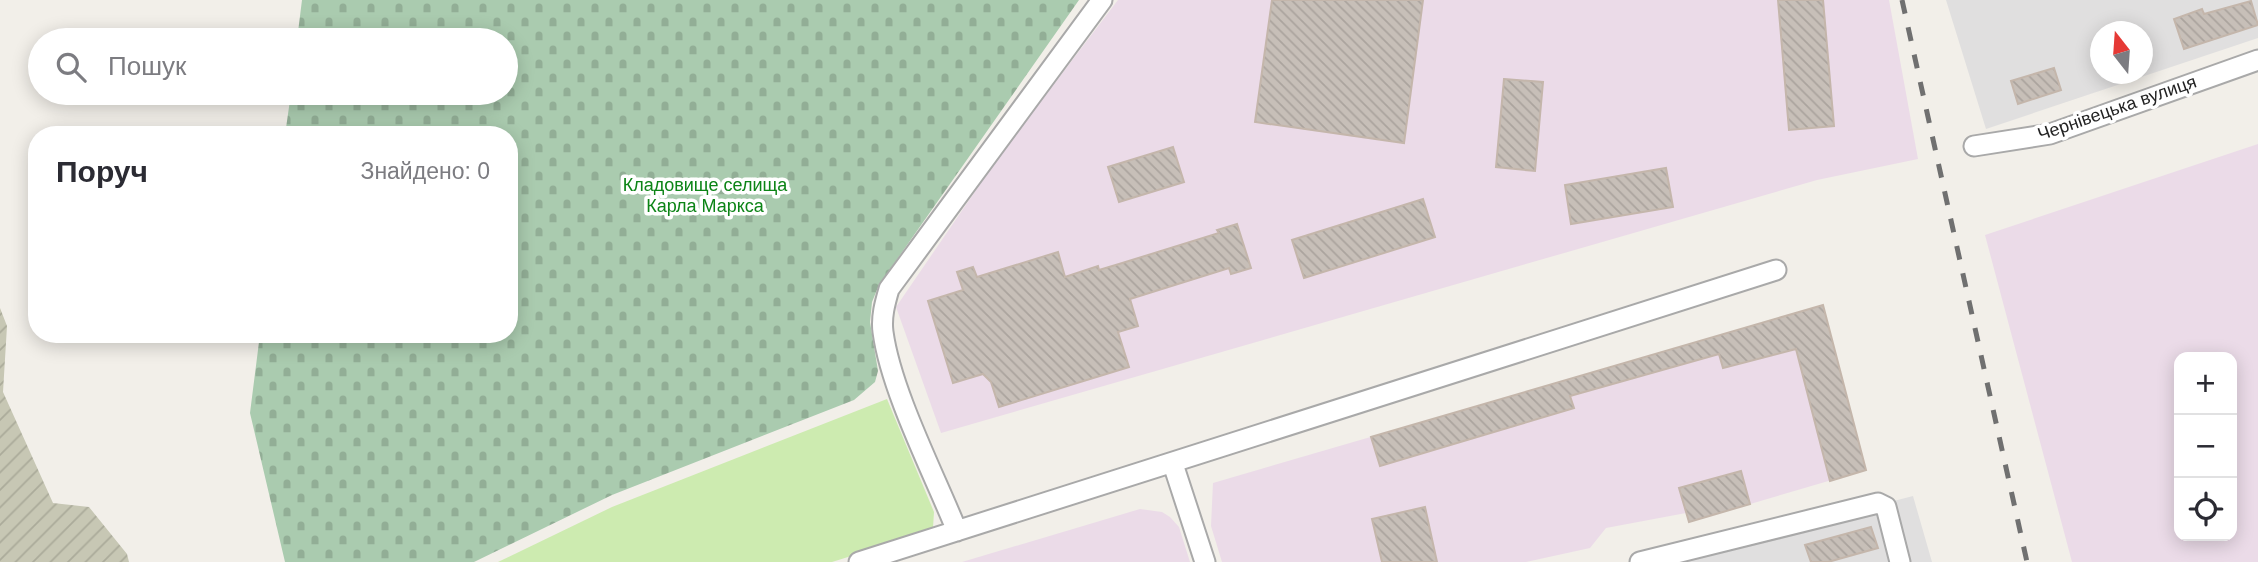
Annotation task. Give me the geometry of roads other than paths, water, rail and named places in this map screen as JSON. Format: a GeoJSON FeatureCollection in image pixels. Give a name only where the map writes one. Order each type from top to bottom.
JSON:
{"type":"FeatureCollection","features":[{"type":"Feature","properties":{"kind":"street"},"geometry":{"type":"LineString","coordinates":[[957,531],[899,388],[883,332],[884,306],[889,289],[1102,0]]}},
{"type":"Feature","properties":{"kind":"street","name":"Чернівецька вулиця"},"geometry":{"type":"LineString","coordinates":[[1974,146],[2050,134],[2258,61]]}},
{"type":"Feature","properties":{"kind":"street"},"geometry":{"type":"LineString","coordinates":[[859,562],[1776,270]]}},
{"type":"Feature","properties":{"kind":"street"},"geometry":{"type":"LineString","coordinates":[[1173,464],[1205,562]]}},
{"type":"Feature","properties":{"kind":"street"},"geometry":{"type":"LineString","coordinates":[[1640,562],[1878,503],[1886,507],[1900,562]]}},
{"type":"Feature","properties":{"kind":"railway"},"geometry":{"type":"LineString","coordinates":[[1902,0],[2027,562]]}},
{"type":"Feature","properties":{"kind":"park label","name":"Кладовище селища Карла Маркса"},"geometry":{"type":"Point","coordinates":[705,195]}}]}
